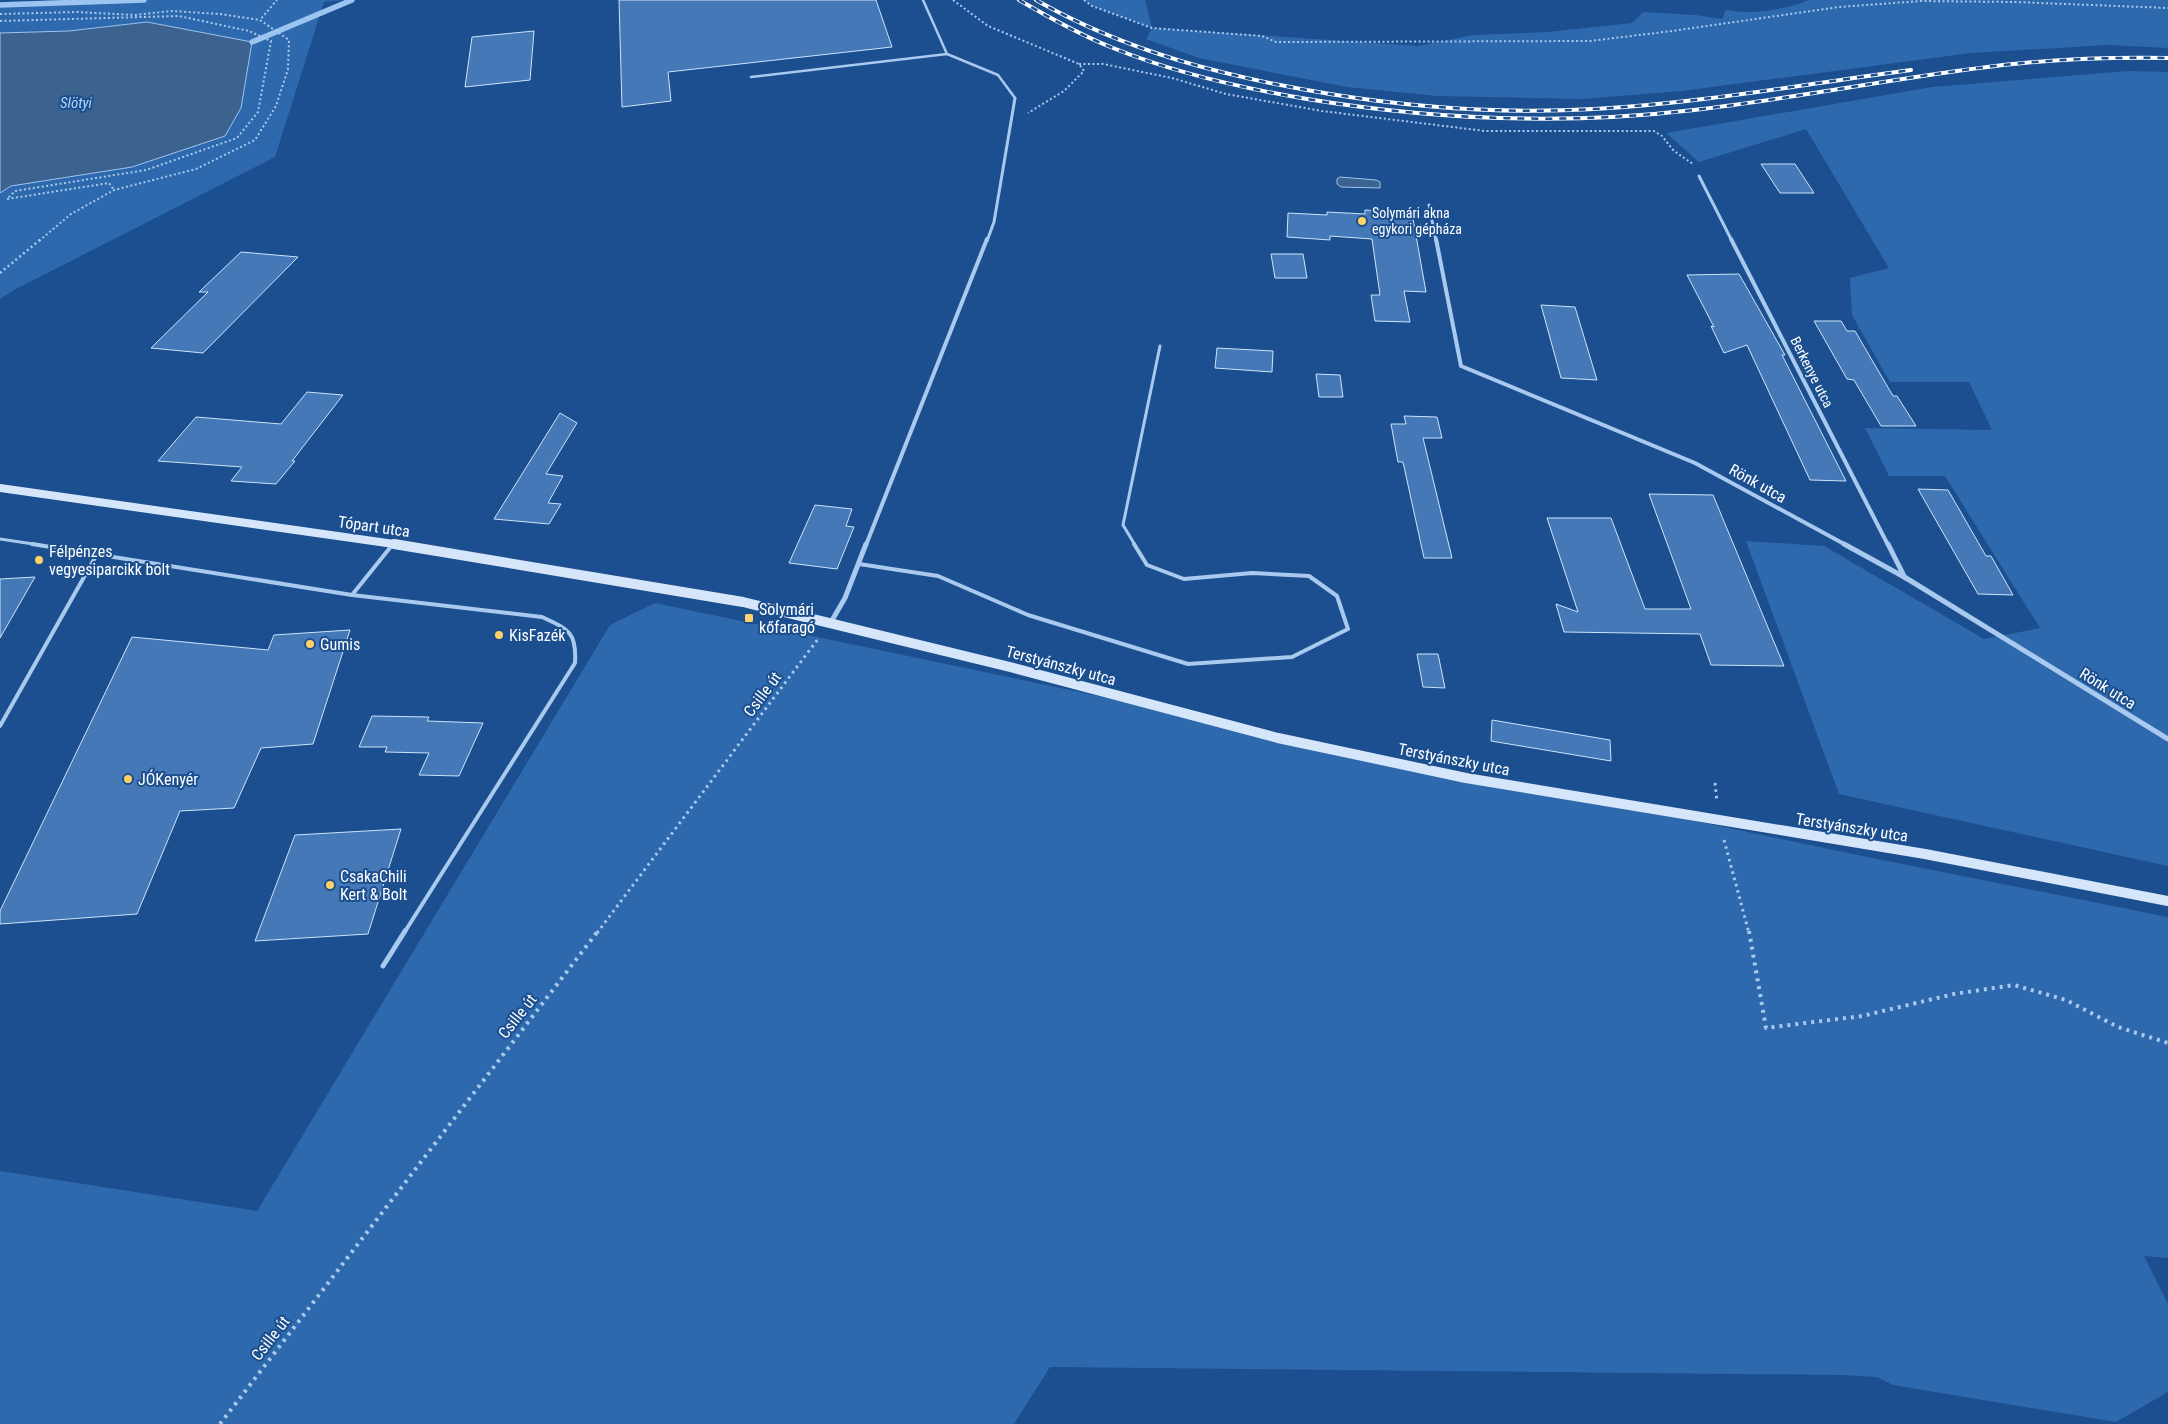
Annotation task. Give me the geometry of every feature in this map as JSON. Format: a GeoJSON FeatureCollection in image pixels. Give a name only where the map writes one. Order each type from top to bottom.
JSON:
{"type":"FeatureCollection","features":[{"type":"Feature","properties":{"kind":"main road","name":"Tópart utca"},"geometry":{"type":"LineString","coordinates":[[0,488],[393,544],[743,602]]}},
{"type":"Feature","properties":{"kind":"main road","name":"Terstyánszky utca"},"geometry":{"type":"LineString","coordinates":[[743,602],[1019,669],[1278,738],[1466,778],[1925,854],[2168,901]]}},
{"type":"Feature","properties":{"kind":"street"},"geometry":{"type":"LineString","coordinates":[[831,622],[845,598],[859,564],[994,222],[1015,98]]}},
{"type":"Feature","properties":{"kind":"street","name":"Berkenye utca"},"geometry":{"type":"LineString","coordinates":[[1699,176],[1906,578]]}},
{"type":"Feature","properties":{"kind":"street","name":"Rönk utca"},"geometry":{"type":"LineString","coordinates":[[1429,205],[1461,366],[1695,463],[1906,578],[2168,739]]}},
{"type":"Feature","properties":{"kind":"lane"},"geometry":{"type":"LineString","coordinates":[[923,0],[947,54]]}},
{"type":"Feature","properties":{"kind":"lane"},"geometry":{"type":"LineString","coordinates":[[751,77],[947,54],[998,75],[1015,98]]}},
{"type":"Feature","properties":{"kind":"lane"},"geometry":{"type":"LineString","coordinates":[[859,564],[938,576],[1028,615],[1188,664],[1292,657],[1348,629],[1337,596],[1309,576],[1252,574],[1184,579],[1147,565],[1123,525],[1160,346]]}},
{"type":"Feature","properties":{"kind":"lane"},"geometry":{"type":"LineString","coordinates":[[0,539],[352,595],[542,617],[568,629],[577,644],[575,663],[383,966]]}},
{"type":"Feature","properties":{"kind":"lane"},"geometry":{"type":"LineString","coordinates":[[352,595],[393,544]]}},
{"type":"Feature","properties":{"kind":"lane"},"geometry":{"type":"LineString","coordinates":[[0,726],[97,554]]}},
{"type":"Feature","properties":{"kind":"path"},"geometry":{"type":"LineString","coordinates":[[260,20],[276,0]]}},
{"type":"Feature","properties":{"kind":"path"},"geometry":{"type":"LineString","coordinates":[[953,0],[988,26],[1079,64],[1103,64],[1172,78],[1226,94],[1322,112],[1485,131],[1654,131],[1660,133],[1672,149],[1689,160]]}},
{"type":"Feature","properties":{"kind":"path"},"geometry":{"type":"LineString","coordinates":[[1084,0],[1092,6],[1152,28],[1262,36],[1276,42],[1590,41],[1626,38],[1839,8],[1920,1],[2168,8]]}},
{"type":"Feature","properties":{"kind":"path"},"geometry":{"type":"LineString","coordinates":[[0,14],[77,12],[135,14],[172,11],[220,14],[260,20],[289,40],[288,69],[276,106],[255,140],[196,169],[114,190],[71,214],[0,273]]}},
{"type":"Feature","properties":{"kind":"path"},"geometry":{"type":"LineString","coordinates":[[0,21],[179,16],[249,30],[271,41],[258,112],[237,138],[146,170],[15,191],[7,198],[109,183],[114,190]]}},
{"type":"Feature","properties":{"kind":"path"},"geometry":{"type":"LineString","coordinates":[[1010,123],[1064,91],[1084,71],[1079,64]]}},
{"type":"Feature","properties":{"kind":"path","name":"Csille út"},"geometry":{"type":"LineString","coordinates":[[220,1424],[568,971],[831,622]]}},
{"type":"Feature","properties":{"kind":"path"},"geometry":{"type":"LineString","coordinates":[[1715,783],[1719,821],[1752,944],[1766,1028],[1862,1016],[1954,994],[2014,986],[2066,1000],[2118,1027],[2168,1043]]}},
{"type":"Feature","properties":{"kind":"shaded area"},"geometry":{"type":"Polygon","coordinates":[[[62,0],[343,0],[324,2],[275,157],[16,289],[0,299],[0,193],[11,186],[241,108],[252,42],[147,22],[69,31],[0,33],[0,2],[62,0]]]}},
{"type":"Feature","properties":{"kind":"shaded area"},"geometry":{"type":"Polygon","coordinates":[[[1084,0],[1145,0],[1152,28],[1092,6],[1084,0]]]}},
{"type":"Feature","properties":{"kind":"shaded area"},"geometry":{"type":"Polygon","coordinates":[[[1809,0],[2168,0],[2168,48],[2108,45],[1971,53],[1682,91],[1582,99],[1437,96],[1347,87],[1199,58],[1146,39],[1152,28],[1418,46],[1473,35],[1548,32],[1632,23],[1643,12],[1695,15],[1722,19],[1726,10],[1768,11],[1809,0]]]}},
{"type":"Feature","properties":{"kind":"shaded area"},"geometry":{"type":"Polygon","coordinates":[[[2128,71],[2168,72],[2168,866],[1839,794],[1746,541],[1824,546],[1984,639],[2040,628],[1945,476],[1889,476],[1865,428],[1992,430],[1969,382],[1890,382],[1852,315],[1850,278],[1889,268],[1806,129],[1699,162],[1666,133],[1932,87],[2128,71]]]}},
{"type":"Feature","properties":{"kind":"shaded area"},"geometry":{"type":"Polygon","coordinates":[[[655,603],[1848,853],[2168,917],[2168,1258],[2144,1256],[2168,1304],[2168,1392],[2116,1422],[1893,1385],[1877,1377],[1841,1375],[1050,1367],[1014,1424],[0,1424],[0,1171],[257,1211],[610,625],[655,603]]]}},
{"type":"Feature","properties":{"kind":"water","name":"Slötyi"},"geometry":{"type":"Polygon","coordinates":[[[147,22],[252,42],[241,108],[225,136],[132,167],[11,186],[0,193],[0,33],[69,31],[147,22]]]}},
{"type":"Feature","properties":{"kind":"water"},"geometry":{"type":"Polygon","coordinates":[[[1340,177],[1376,180],[1380,182],[1380,188],[1341,187],[1337,184],[1337,179],[1340,177]]]}},
{"type":"Feature","properties":{"kind":"building"},"geometry":{"type":"Polygon","coordinates":[[[619,0],[876,0],[892,47],[668,72],[671,101],[622,107],[619,0]]]}},
{"type":"Feature","properties":{"kind":"building"},"geometry":{"type":"Polygon","coordinates":[[[534,31],[530,80],[465,87],[472,37],[534,31]]]}},
{"type":"Feature","properties":{"kind":"building"},"geometry":{"type":"Polygon","coordinates":[[[1761,164],[1795,164],[1814,193],[1780,193],[1761,164]]]}},
{"type":"Feature","properties":{"kind":"building"},"geometry":{"type":"Polygon","coordinates":[[[1365,210],[1412,213],[1426,292],[1404,291],[1410,322],[1375,321],[1371,295],[1380,295],[1372,239],[1330,236],[1330,240],[1287,237],[1288,213],[1327,215],[1327,212],[1365,214],[1365,210]]]}},
{"type":"Feature","properties":{"kind":"building"},"geometry":{"type":"Polygon","coordinates":[[[241,252],[298,257],[203,353],[151,348],[208,292],[199,292],[241,252]]]}},
{"type":"Feature","properties":{"kind":"building"},"geometry":{"type":"Polygon","coordinates":[[[1271,254],[1303,254],[1307,278],[1275,278],[1271,254]]]}},
{"type":"Feature","properties":{"kind":"building"},"geometry":{"type":"Polygon","coordinates":[[[1739,274],[1785,355],[1782,355],[1846,481],[1810,480],[1747,345],[1724,353],[1711,326],[1714,327],[1687,275],[1739,274]]]}},
{"type":"Feature","properties":{"kind":"building"},"geometry":{"type":"Polygon","coordinates":[[[1541,305],[1575,307],[1597,380],[1561,378],[1541,305]]]}},
{"type":"Feature","properties":{"kind":"building"},"geometry":{"type":"Polygon","coordinates":[[[1814,321],[1841,321],[1847,331],[1855,331],[1893,396],[1897,396],[1916,426],[1881,426],[1854,380],[1847,379],[1814,321]]]}},
{"type":"Feature","properties":{"kind":"building"},"geometry":{"type":"Polygon","coordinates":[[[1217,348],[1273,351],[1272,372],[1215,368],[1217,348]]]}},
{"type":"Feature","properties":{"kind":"building"},"geometry":{"type":"Polygon","coordinates":[[[1316,374],[1340,375],[1343,397],[1319,397],[1316,374]]]}},
{"type":"Feature","properties":{"kind":"building"},"geometry":{"type":"Polygon","coordinates":[[[307,392],[343,395],[276,484],[231,481],[242,467],[158,461],[196,417],[281,424],[307,392]]]}},
{"type":"Feature","properties":{"kind":"building"},"geometry":{"type":"Polygon","coordinates":[[[560,413],[577,423],[546,474],[563,476],[548,503],[561,504],[549,524],[494,519],[560,413]]]}},
{"type":"Feature","properties":{"kind":"building"},"geometry":{"type":"Polygon","coordinates":[[[1404,416],[1437,417],[1442,438],[1423,438],[1452,558],[1424,558],[1403,462],[1398,462],[1391,424],[1406,424],[1404,416]]]}},
{"type":"Feature","properties":{"kind":"building"},"geometry":{"type":"Polygon","coordinates":[[[1918,489],[1948,490],[1986,556],[1991,556],[2013,595],[1978,594],[1918,489]]]}},
{"type":"Feature","properties":{"kind":"building"},"geometry":{"type":"Polygon","coordinates":[[[1649,494],[1713,495],[1784,666],[1711,665],[1700,634],[1564,632],[1556,604],[1578,612],[1547,518],[1611,518],[1645,609],[1691,609],[1649,494]]]}},
{"type":"Feature","properties":{"kind":"building"},"geometry":{"type":"Polygon","coordinates":[[[815,505],[852,509],[846,526],[854,527],[837,569],[789,563],[815,505]]]}},
{"type":"Feature","properties":{"kind":"building"},"geometry":{"type":"Polygon","coordinates":[[[35,577],[0,638],[0,579],[35,577]]]}},
{"type":"Feature","properties":{"kind":"building","name":"JÓKenyér"},"geometry":{"type":"Polygon","coordinates":[[[350,630],[313,744],[261,748],[234,808],[180,811],[137,914],[0,924],[0,911],[132,637],[268,650],[274,635],[350,630]]]}},
{"type":"Feature","properties":{"kind":"building"},"geometry":{"type":"Polygon","coordinates":[[[1417,654],[1438,654],[1445,688],[1423,687],[1417,654]]]}},
{"type":"Feature","properties":{"kind":"building"},"geometry":{"type":"Polygon","coordinates":[[[372,716],[429,717],[427,721],[483,723],[459,776],[419,775],[429,753],[385,752],[387,747],[359,747],[372,716]]]}},
{"type":"Feature","properties":{"kind":"building"},"geometry":{"type":"Polygon","coordinates":[[[1492,720],[1610,740],[1611,761],[1491,741],[1492,720]]]}},
{"type":"Feature","properties":{"kind":"building","name":"CsakaChili Kert & Bolt"},"geometry":{"type":"Polygon","coordinates":[[[401,829],[368,934],[255,941],[295,835],[401,829]]]}},
{"type":"Feature","properties":{"kind":"waterway"},"geometry":{"type":"LineString","coordinates":[[0,5],[144,0]]}},
{"type":"Feature","properties":{"kind":"waterway"},"geometry":{"type":"LineString","coordinates":[[252,42],[352,0]]}},
{"type":"Feature","properties":{"kind":"railway"},"geometry":{"type":"LineString","coordinates":[[1019,0],[1065,26],[1101,43],[1136,57],[1208,79],[1307,99],[1403,112],[1452,116],[1549,119],[1646,115],[1733,105],[2003,65],[2086,59],[2168,58]]}},
{"type":"Feature","properties":{"kind":"railway"},"geometry":{"type":"LineString","coordinates":[[1036,0],[1106,34],[1178,60],[1215,70],[1330,94],[1462,109],[1528,111],[1634,106],[1713,98],[1911,70]]}},
{"type":"Feature","properties":{"kind":"place","name":"Solymári akna egykori gépháza"},"geometry":{"type":"Point","coordinates":[1362,221]}},
{"type":"Feature","properties":{"kind":"place","name":"Félpénzes vegyesiparcikk bolt"},"geometry":{"type":"Point","coordinates":[39,560]}},
{"type":"Feature","properties":{"kind":"place","name":"Solymári kőfaragó"},"geometry":{"type":"Point","coordinates":[749,618]}},
{"type":"Feature","properties":{"kind":"place","name":"KisFazék"},"geometry":{"type":"Point","coordinates":[499,635]}},
{"type":"Feature","properties":{"kind":"place","name":"Gumis"},"geometry":{"type":"Point","coordinates":[310,644]}},
{"type":"Feature","properties":{"kind":"place","name":"JÓKenyér"},"geometry":{"type":"Point","coordinates":[128,779]}},
{"type":"Feature","properties":{"kind":"place","name":"CsakaChili Kert & Bolt"},"geometry":{"type":"Point","coordinates":[330,885]}}]}
